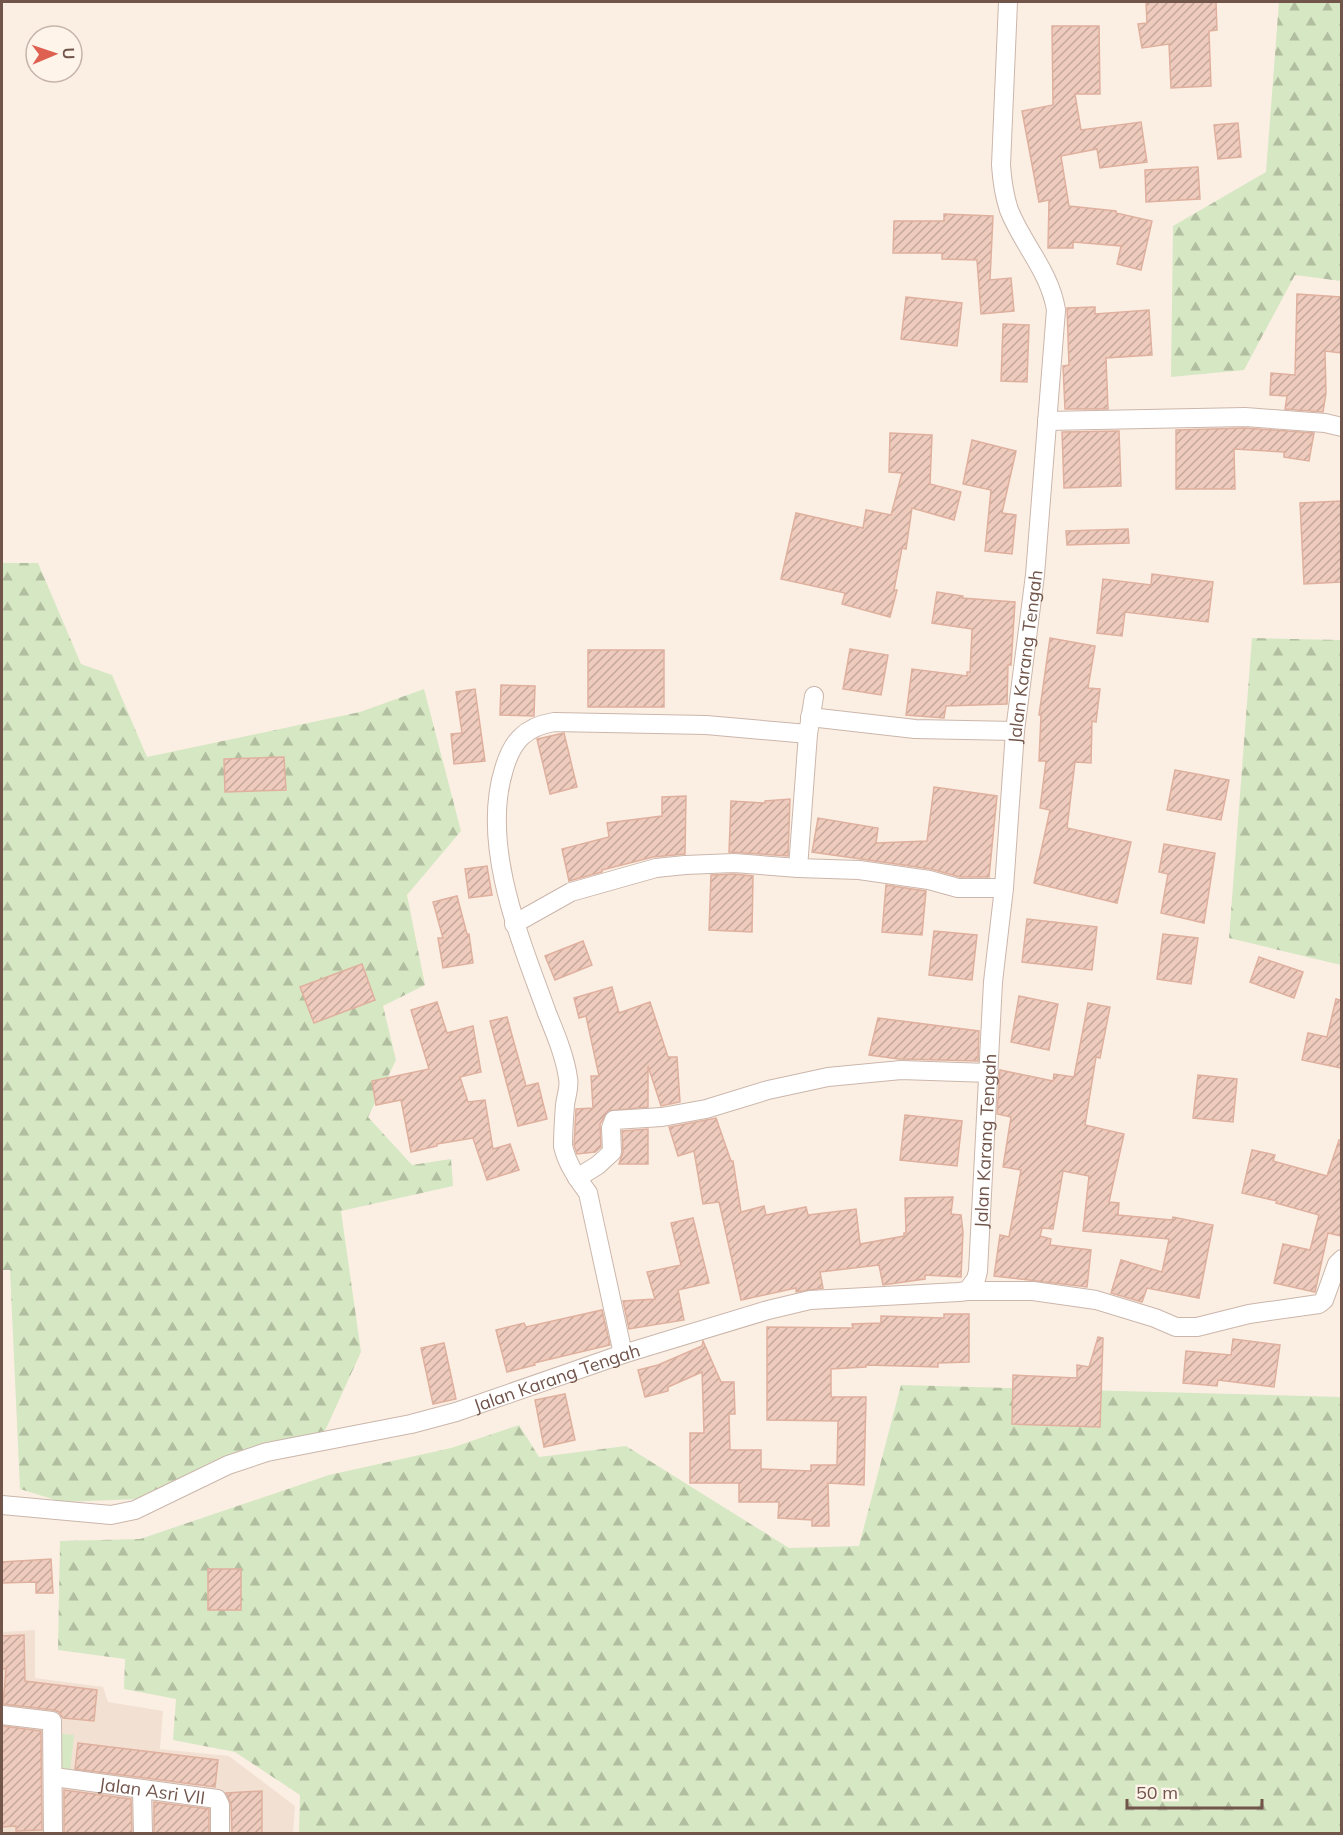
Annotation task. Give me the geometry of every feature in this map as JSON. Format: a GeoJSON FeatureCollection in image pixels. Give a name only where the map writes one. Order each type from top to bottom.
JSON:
{"type":"FeatureCollection","features":[{"type":"Feature","properties":{"kind":"street","name":"Jalan Karang Tengah"},"geometry":{"type":"LineString","coordinates":[[2,1505],[111,1515],[135,1510],[228,1465],[267,1452],[411,1424],[456,1412],[623,1354],[768,1310],[810,1299],[967,1291],[976,1280],[993,982],[1004,888],[1015,731],[1035,575],[1056,310],[1053,293],[1010,211],[1003,188],[1001,165],[1008,2]]}},
{"type":"Feature","properties":{"kind":"street"},"geometry":{"type":"LineString","coordinates":[[1047,421],[1245,417],[1325,423],[1341,427]]}},
{"type":"Feature","properties":{"kind":"street"},"geometry":{"type":"LineString","coordinates":[[798,868],[809,725],[814,696]]}},
{"type":"Feature","properties":{"kind":"street"},"geometry":{"type":"LineString","coordinates":[[623,1354],[588,1193],[565,1156],[563,1146],[568,1077],[559,1044],[514,924],[500,856],[497,804],[507,759],[514,744],[524,734],[543,724],[575,722],[1015,731]]}},
{"type":"Feature","properties":{"kind":"street"},"geometry":{"type":"LineString","coordinates":[[514,924],[571,892],[656,868],[685,865],[734,863],[874,871],[929,880],[958,888],[1004,888]]}},
{"type":"Feature","properties":{"kind":"street"},"geometry":{"type":"LineString","coordinates":[[577,1178],[598,1165],[612,1152],[611,1128],[614,1120],[662,1117],[706,1109],[768,1090],[828,1077],[901,1070],[989,1073]]}},
{"type":"Feature","properties":{"kind":"street"},"geometry":{"type":"LineString","coordinates":[[967,1291],[1033,1291],[1096,1300],[1155,1318],[1176,1327],[1197,1327],[1249,1314],[1319,1304],[1324,1300],[1341,1259]]}},
{"type":"Feature","properties":{"kind":"street"},"geometry":{"type":"LineString","coordinates":[[2,1715],[52,1721],[53,1833]]}},
{"type":"Feature","properties":{"kind":"street","name":"Jalan Asri VII"},"geometry":{"type":"LineString","coordinates":[[54,1777],[217,1799],[220,1805],[220,1833]]}},
{"type":"Feature","properties":{"kind":"street"},"geometry":{"type":"LineString","coordinates":[[142,1789],[143,1833]]}},
{"type":"Feature","properties":{"kind":"shaded area"},"geometry":{"type":"Polygon","coordinates":[[[35,1630],[35,1678],[103,1687],[108,1702],[163,1711],[160,1749],[229,1756],[295,1806],[293,1833],[2,1834],[2,1632],[35,1630]]]}},
{"type":"Feature","properties":{"kind":"green space"},"geometry":{"type":"Polygon","coordinates":[[[1279,2],[1341,2],[1341,281],[1295,275],[1244,370],[1171,377],[1173,226],[1266,172],[1279,2]]]}},
{"type":"Feature","properties":{"kind":"green space"},"geometry":{"type":"Polygon","coordinates":[[[2,563],[38,563],[81,664],[112,675],[147,757],[360,712],[424,689],[461,831],[407,895],[425,985],[383,1006],[396,1060],[368,1117],[412,1165],[451,1159],[453,1186],[341,1211],[361,1352],[324,1433],[139,1499],[62,1502],[20,1489],[10,1270],[2,1270],[2,563]]]}},
{"type":"Feature","properties":{"kind":"green space"},"geometry":{"type":"Polygon","coordinates":[[[1252,638],[1341,640],[1341,965],[1229,938],[1252,638]]]}},
{"type":"Feature","properties":{"kind":"green space"},"geometry":{"type":"Polygon","coordinates":[[[901,1385],[1341,1397],[1341,1833],[299,1833],[300,1795],[235,1752],[173,1740],[176,1699],[124,1689],[125,1659],[58,1650],[60,1541],[140,1539],[329,1475],[451,1448],[519,1425],[539,1457],[626,1446],[789,1548],[859,1546],[901,1385]]]}},
{"type":"Feature","properties":{"kind":"green space"},"geometry":{"type":"Polygon","coordinates":[[[62,1734],[74,1735],[70,1773],[58,1772],[62,1734]]]}},
{"type":"Feature","properties":{"kind":"building"},"geometry":{"type":"Polygon","coordinates":[[[1146,2],[1216,2],[1217,30],[1209,31],[1211,86],[1171,88],[1169,44],[1142,48],[1138,24],[1147,23],[1146,2]]]}},
{"type":"Feature","properties":{"kind":"building"},"geometry":{"type":"Polygon","coordinates":[[[1052,26],[1099,26],[1100,94],[1075,94],[1081,130],[1141,122],[1147,162],[1100,168],[1097,149],[1061,156],[1069,206],[1116,211],[1116,213],[1152,221],[1141,270],[1117,264],[1121,246],[1073,242],[1073,248],[1048,248],[1049,200],[1039,202],[1022,111],[1053,105],[1052,26]]]}},
{"type":"Feature","properties":{"kind":"building"},"geometry":{"type":"Polygon","coordinates":[[[1238,123],[1241,157],[1218,159],[1214,125],[1238,123]]]}},
{"type":"Feature","properties":{"kind":"building"},"geometry":{"type":"Polygon","coordinates":[[[1198,167],[1200,199],[1146,202],[1145,170],[1198,167]]]}},
{"type":"Feature","properties":{"kind":"building"},"geometry":{"type":"Polygon","coordinates":[[[944,214],[993,216],[990,280],[1011,278],[1014,311],[981,314],[977,260],[942,259],[942,253],[893,253],[894,221],[944,221],[944,214]]]}},
{"type":"Feature","properties":{"kind":"building"},"geometry":{"type":"Polygon","coordinates":[[[1297,294],[1341,297],[1341,353],[1325,351],[1326,393],[1323,412],[1285,409],[1287,396],[1270,395],[1271,373],[1295,375],[1297,294]]]}},
{"type":"Feature","properties":{"kind":"building"},"geometry":{"type":"Polygon","coordinates":[[[906,297],[962,303],[957,346],[901,339],[906,297]]]}},
{"type":"Feature","properties":{"kind":"building"},"geometry":{"type":"Polygon","coordinates":[[[1095,307],[1095,314],[1149,310],[1152,355],[1106,358],[1108,409],[1065,409],[1063,366],[1069,365],[1067,308],[1095,307]]]}},
{"type":"Feature","properties":{"kind":"building"},"geometry":{"type":"Polygon","coordinates":[[[1003,324],[1029,325],[1027,382],[1001,381],[1003,324]]]}},
{"type":"Feature","properties":{"kind":"building"},"geometry":{"type":"Polygon","coordinates":[[[1245,428],[1314,433],[1309,461],[1284,457],[1284,452],[1234,449],[1235,489],[1176,489],[1176,430],[1245,428]]]}},
{"type":"Feature","properties":{"kind":"building"},"geometry":{"type":"Polygon","coordinates":[[[1119,431],[1121,486],[1064,488],[1062,432],[1119,431]]]}},
{"type":"Feature","properties":{"kind":"building"},"geometry":{"type":"Polygon","coordinates":[[[890,433],[932,435],[930,484],[961,492],[954,520],[912,508],[906,549],[902,548],[894,590],[897,590],[890,617],[842,604],[845,593],[781,579],[796,513],[863,528],[866,510],[891,515],[902,473],[889,472],[890,433]]]}},
{"type":"Feature","properties":{"kind":"building"},"geometry":{"type":"Polygon","coordinates":[[[972,440],[1016,451],[1002,513],[1016,515],[1012,554],[985,551],[991,490],[963,484],[972,440]]]}},
{"type":"Feature","properties":{"kind":"building"},"geometry":{"type":"Polygon","coordinates":[[[1341,501],[1341,582],[1304,584],[1300,503],[1341,501]]]}},
{"type":"Feature","properties":{"kind":"building"},"geometry":{"type":"Polygon","coordinates":[[[1128,529],[1129,543],[1067,545],[1066,531],[1128,529]]]}},
{"type":"Feature","properties":{"kind":"building"},"geometry":{"type":"Polygon","coordinates":[[[1152,574],[1213,582],[1208,622],[1125,612],[1122,636],[1097,633],[1103,579],[1151,585],[1152,574]]]}},
{"type":"Feature","properties":{"kind":"building"},"geometry":{"type":"Polygon","coordinates":[[[937,592],[963,596],[962,598],[1015,602],[1011,665],[1008,665],[1007,704],[946,706],[944,718],[906,715],[912,669],[967,676],[967,672],[970,672],[972,629],[932,623],[937,592]]]}},
{"type":"Feature","properties":{"kind":"building"},"geometry":{"type":"Polygon","coordinates":[[[1050,638],[1095,646],[1088,688],[1100,689],[1096,722],[1092,721],[1091,763],[1075,762],[1067,828],[1131,842],[1117,903],[1034,883],[1050,810],[1040,808],[1046,761],[1039,761],[1041,715],[1039,715],[1050,638]]]}},
{"type":"Feature","properties":{"kind":"building"},"geometry":{"type":"Polygon","coordinates":[[[850,649],[888,655],[881,695],[843,689],[850,649]]]}},
{"type":"Feature","properties":{"kind":"building"},"geometry":{"type":"Polygon","coordinates":[[[588,650],[664,650],[664,707],[588,707],[588,650]]]}},
{"type":"Feature","properties":{"kind":"building"},"geometry":{"type":"Polygon","coordinates":[[[501,685],[535,686],[534,716],[500,715],[501,685]]]}},
{"type":"Feature","properties":{"kind":"building"},"geometry":{"type":"Polygon","coordinates":[[[475,689],[485,761],[454,764],[451,734],[462,733],[456,692],[475,689]]]}},
{"type":"Feature","properties":{"kind":"building"},"geometry":{"type":"Polygon","coordinates":[[[564,733],[577,787],[550,794],[537,739],[564,733]]]}},
{"type":"Feature","properties":{"kind":"building"},"geometry":{"type":"Polygon","coordinates":[[[284,757],[286,790],[225,792],[224,759],[284,757]]]}},
{"type":"Feature","properties":{"kind":"building"},"geometry":{"type":"Polygon","coordinates":[[[1175,770],[1229,780],[1221,820],[1167,810],[1175,770]]]}},
{"type":"Feature","properties":{"kind":"building"},"geometry":{"type":"Polygon","coordinates":[[[934,787],[997,796],[989,877],[960,877],[931,869],[812,852],[818,818],[878,828],[876,843],[927,841],[934,787]]]}},
{"type":"Feature","properties":{"kind":"building"},"geometry":{"type":"Polygon","coordinates":[[[686,796],[685,854],[653,857],[569,881],[562,849],[609,837],[607,823],[662,816],[662,797],[686,796]]]}},
{"type":"Feature","properties":{"kind":"building"},"geometry":{"type":"Polygon","coordinates":[[[790,799],[788,856],[729,852],[731,801],[765,803],[765,801],[790,799]]]}},
{"type":"Feature","properties":{"kind":"building"},"geometry":{"type":"Polygon","coordinates":[[[1164,844],[1215,853],[1204,923],[1161,913],[1168,874],[1159,872],[1164,844]]]}},
{"type":"Feature","properties":{"kind":"building"},"geometry":{"type":"Polygon","coordinates":[[[487,866],[492,895],[469,898],[465,869],[487,866]]]}},
{"type":"Feature","properties":{"kind":"building"},"geometry":{"type":"Polygon","coordinates":[[[711,875],[753,876],[752,932],[709,930],[711,875]]]}},
{"type":"Feature","properties":{"kind":"building"},"geometry":{"type":"Polygon","coordinates":[[[886,885],[926,891],[922,935],[882,932],[886,885]]]}},
{"type":"Feature","properties":{"kind":"building"},"geometry":{"type":"Polygon","coordinates":[[[457,896],[467,934],[469,934],[473,963],[443,968],[438,938],[443,938],[433,902],[457,896]]]}},
{"type":"Feature","properties":{"kind":"building"},"geometry":{"type":"Polygon","coordinates":[[[1027,919],[1097,927],[1092,970],[1022,962],[1027,919]]]}},
{"type":"Feature","properties":{"kind":"building"},"geometry":{"type":"Polygon","coordinates":[[[934,931],[977,935],[972,980],[929,975],[934,931]]]}},
{"type":"Feature","properties":{"kind":"building"},"geometry":{"type":"Polygon","coordinates":[[[1163,934],[1198,938],[1191,984],[1157,979],[1163,934]]]}},
{"type":"Feature","properties":{"kind":"building"},"geometry":{"type":"Polygon","coordinates":[[[583,941],[592,965],[555,980],[545,956],[583,941]]]}},
{"type":"Feature","properties":{"kind":"building"},"geometry":{"type":"Polygon","coordinates":[[[1259,957],[1303,972],[1294,998],[1250,982],[1259,957]]]}},
{"type":"Feature","properties":{"kind":"building"},"geometry":{"type":"Polygon","coordinates":[[[362,964],[375,1000],[314,1023],[300,987],[362,964]]]}},
{"type":"Feature","properties":{"kind":"building"},"geometry":{"type":"Polygon","coordinates":[[[612,987],[619,1013],[650,1002],[668,1057],[677,1057],[680,1102],[661,1106],[648,1066],[648,1107],[608,1111],[600,1124],[601,1147],[595,1152],[577,1154],[574,1145],[576,1109],[593,1108],[591,1076],[599,1076],[586,1016],[579,1018],[574,998],[612,987]]]}},
{"type":"Feature","properties":{"kind":"building"},"geometry":{"type":"Polygon","coordinates":[[[1019,996],[1058,1004],[1049,1050],[1011,1042],[1019,996]]]}},
{"type":"Feature","properties":{"kind":"building"},"geometry":{"type":"Polygon","coordinates":[[[1336,999],[1341,1000],[1341,1068],[1302,1060],[1308,1033],[1327,1037],[1336,999]]]}},
{"type":"Feature","properties":{"kind":"building"},"geometry":{"type":"Polygon","coordinates":[[[437,1002],[447,1033],[473,1026],[481,1072],[460,1077],[468,1102],[485,1100],[493,1149],[510,1144],[519,1170],[487,1180],[473,1138],[437,1144],[437,1146],[411,1152],[401,1100],[376,1105],[372,1081],[429,1069],[411,1010],[437,1002]]]}},
{"type":"Feature","properties":{"kind":"building"},"geometry":{"type":"Polygon","coordinates":[[[1088,1003],[1110,1007],[1100,1058],[1096,1057],[1085,1125],[1124,1134],[1109,1202],[1119,1203],[1118,1215],[1172,1220],[1173,1217],[1213,1225],[1199,1298],[1147,1288],[1142,1302],[1111,1293],[1121,1260],[1162,1272],[1169,1239],[1083,1231],[1089,1176],[1063,1171],[1053,1229],[1042,1228],[1040,1236],[1051,1239],[1050,1245],[1091,1250],[1087,1287],[994,1276],[1000,1235],[1009,1237],[1021,1170],[1003,1167],[1011,1117],[997,1114],[1000,1070],[1053,1081],[1054,1074],[1074,1077],[1088,1003]]]}},
{"type":"Feature","properties":{"kind":"building"},"geometry":{"type":"Polygon","coordinates":[[[507,1017],[526,1086],[538,1083],[547,1119],[518,1126],[490,1021],[507,1017]]]}},
{"type":"Feature","properties":{"kind":"building"},"geometry":{"type":"Polygon","coordinates":[[[878,1018],[979,1031],[978,1061],[899,1059],[869,1055],[878,1018]]]}},
{"type":"Feature","properties":{"kind":"building"},"geometry":{"type":"Polygon","coordinates":[[[1198,1075],[1237,1079],[1233,1122],[1193,1118],[1198,1075]]]}},
{"type":"Feature","properties":{"kind":"building"},"geometry":{"type":"Polygon","coordinates":[[[905,1115],[962,1121],[957,1166],[900,1160],[905,1115]]]}},
{"type":"Feature","properties":{"kind":"building"},"geometry":{"type":"Polygon","coordinates":[[[716,1118],[731,1161],[733,1161],[741,1212],[764,1206],[766,1215],[806,1207],[808,1215],[856,1209],[860,1244],[904,1236],[906,1233],[905,1198],[953,1197],[951,1214],[961,1215],[963,1232],[961,1277],[925,1275],[925,1279],[883,1285],[879,1265],[820,1272],[823,1288],[796,1292],[796,1288],[741,1300],[719,1202],[703,1204],[694,1151],[678,1156],[669,1127],[716,1118]]]}},
{"type":"Feature","properties":{"kind":"building"},"geometry":{"type":"Polygon","coordinates":[[[648,1129],[648,1164],[619,1164],[623,1152],[622,1131],[648,1129]]]}},
{"type":"Feature","properties":{"kind":"building"},"geometry":{"type":"Polygon","coordinates":[[[1339,1140],[1341,1141],[1341,1236],[1328,1233],[1315,1292],[1274,1283],[1283,1244],[1310,1250],[1319,1215],[1276,1203],[1277,1201],[1242,1193],[1252,1150],[1275,1155],[1273,1161],[1327,1176],[1339,1140]]]}},
{"type":"Feature","properties":{"kind":"building"},"geometry":{"type":"Polygon","coordinates":[[[693,1218],[709,1283],[678,1290],[684,1320],[629,1329],[623,1301],[655,1299],[647,1272],[681,1265],[671,1223],[693,1218]]]}},
{"type":"Feature","properties":{"kind":"building"},"geometry":{"type":"Polygon","coordinates":[[[602,1310],[610,1345],[534,1363],[535,1365],[507,1372],[496,1330],[524,1323],[526,1327],[602,1310]]]}},
{"type":"Feature","properties":{"kind":"building"},"geometry":{"type":"Polygon","coordinates":[[[944,1314],[969,1314],[969,1362],[938,1363],[938,1367],[866,1365],[866,1367],[831,1369],[831,1397],[866,1397],[864,1485],[828,1483],[829,1526],[812,1526],[812,1520],[778,1518],[779,1502],[739,1502],[739,1483],[690,1483],[690,1433],[704,1433],[702,1372],[668,1387],[668,1391],[645,1397],[638,1370],[658,1365],[702,1346],[703,1341],[721,1382],[734,1382],[735,1414],[729,1414],[730,1450],[761,1450],[761,1469],[811,1471],[811,1465],[837,1465],[838,1421],[767,1420],[767,1327],[853,1328],[852,1324],[881,1323],[881,1316],[944,1318],[944,1314]]]}},
{"type":"Feature","properties":{"kind":"building"},"geometry":{"type":"Polygon","coordinates":[[[1098,1337],[1103,1338],[1100,1427],[1012,1424],[1013,1375],[1077,1378],[1077,1365],[1089,1367],[1098,1337]]]}},
{"type":"Feature","properties":{"kind":"building"},"geometry":{"type":"Polygon","coordinates":[[[1233,1339],[1280,1345],[1274,1387],[1218,1380],[1217,1386],[1183,1383],[1186,1351],[1231,1355],[1233,1339]]]}},
{"type":"Feature","properties":{"kind":"building"},"geometry":{"type":"Polygon","coordinates":[[[444,1343],[456,1399],[433,1404],[421,1348],[444,1343]]]}},
{"type":"Feature","properties":{"kind":"building"},"geometry":{"type":"Polygon","coordinates":[[[565,1394],[575,1440],[544,1447],[535,1400],[565,1394]]]}},
{"type":"Feature","properties":{"kind":"building"},"geometry":{"type":"Polygon","coordinates":[[[51,1559],[53,1593],[36,1593],[36,1582],[2,1583],[2,1562],[51,1559]]]}},
{"type":"Feature","properties":{"kind":"building"},"geometry":{"type":"Polygon","coordinates":[[[208,1569],[241,1569],[241,1610],[208,1610],[208,1569]]]}},
{"type":"Feature","properties":{"kind":"building"},"geometry":{"type":"Polygon","coordinates":[[[24,1635],[25,1681],[97,1690],[94,1721],[63,1718],[59,1712],[53,1710],[3,1704],[6,1669],[2,1669],[2,1636],[24,1635]]]}},
{"type":"Feature","properties":{"kind":"building"},"geometry":{"type":"Polygon","coordinates":[[[2,1726],[41,1731],[42,1830],[16,1831],[16,1826],[2,1827],[2,1726]]]}},
{"type":"Feature","properties":{"kind":"building"},"geometry":{"type":"Polygon","coordinates":[[[78,1743],[218,1760],[215,1787],[75,1769],[78,1743]]]}},
{"type":"Feature","properties":{"kind":"building"},"geometry":{"type":"Polygon","coordinates":[[[64,1790],[131,1799],[132,1833],[64,1833],[64,1790]]]}},
{"type":"Feature","properties":{"kind":"building"},"geometry":{"type":"Polygon","coordinates":[[[262,1791],[262,1833],[232,1833],[231,1804],[226,1793],[262,1791]]]}},
{"type":"Feature","properties":{"kind":"building"},"geometry":{"type":"Polygon","coordinates":[[[154,1802],[209,1809],[209,1833],[154,1833],[154,1802]]]}}]}
